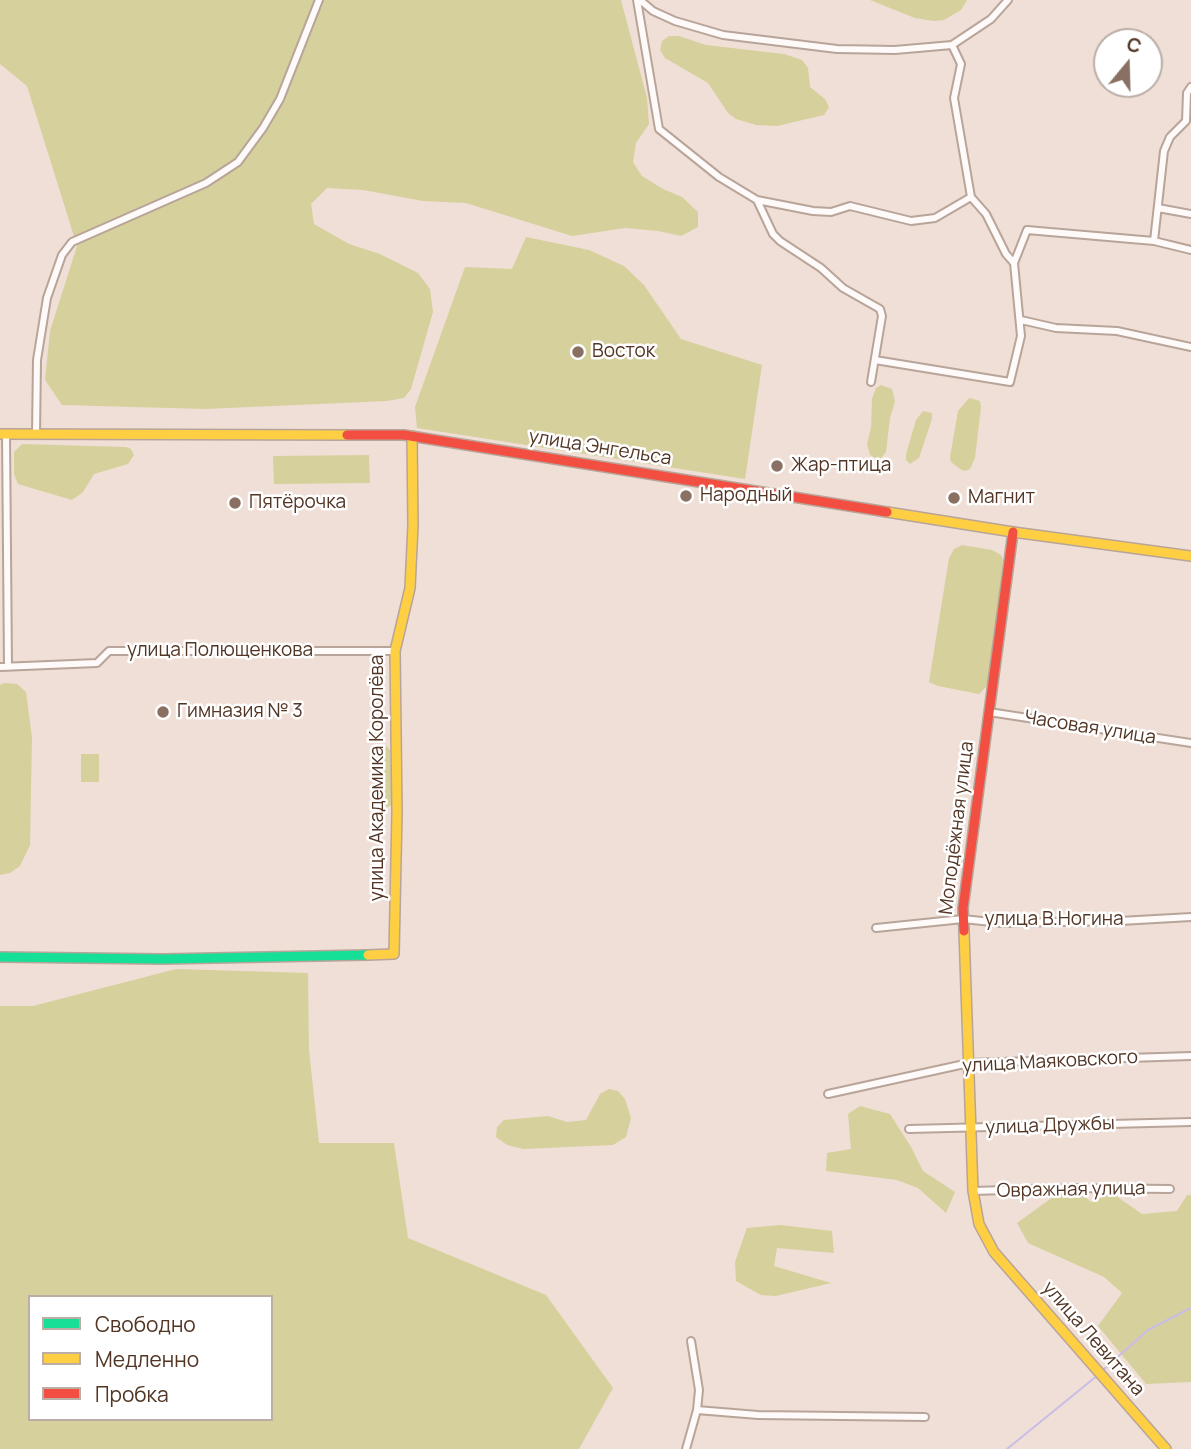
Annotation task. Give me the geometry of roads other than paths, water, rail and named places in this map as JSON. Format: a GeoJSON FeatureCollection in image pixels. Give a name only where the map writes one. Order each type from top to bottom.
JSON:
{"type":"FeatureCollection","features":[{"type":"Feature","properties":{"kind":"main road","name":"улица Энгельса"},"geometry":{"type":"LineString","coordinates":[[3,434],[261,433],[412,436],[1013,532],[1191,556]]}},
{"type":"Feature","properties":{"kind":"main road","name":"улица Академика Королёва"},"geometry":{"type":"LineString","coordinates":[[0,957],[163,959],[394,954],[397,812],[395,651],[410,588],[413,524],[412,436]]}},
{"type":"Feature","properties":{"kind":"main road","name":"Молодёжная улица"},"geometry":{"type":"LineString","coordinates":[[994,1252],[979,1224],[973,1191],[963,919],[1013,532]]}},
{"type":"Feature","properties":{"kind":"main road","name":"улица Левитана"},"geometry":{"type":"LineString","coordinates":[[994,1252],[1166,1449]]}},
{"type":"Feature","properties":{"kind":"street"},"geometry":{"type":"LineString","coordinates":[[36,434],[37,360],[47,298],[62,255],[72,242],[206,183],[238,162],[280,99],[319,0]]}},
{"type":"Feature","properties":{"kind":"street"},"geometry":{"type":"LineString","coordinates":[[639,0],[653,11],[675,21],[723,35],[836,49],[916,49],[952,45],[991,19],[1008,0]]}},
{"type":"Feature","properties":{"kind":"street"},"geometry":{"type":"LineString","coordinates":[[639,0],[659,129],[719,177],[757,200],[813,211],[831,212],[850,206],[911,221],[936,218],[971,197]]}},
{"type":"Feature","properties":{"kind":"street"},"geometry":{"type":"LineString","coordinates":[[952,45],[961,64],[954,98],[971,197],[986,214],[1006,254],[1014,262]]}},
{"type":"Feature","properties":{"kind":"street"},"geometry":{"type":"LineString","coordinates":[[1154,242],[1164,151],[1170,137],[1186,121],[1187,93],[1191,87]]}},
{"type":"Feature","properties":{"kind":"street"},"geometry":{"type":"LineString","coordinates":[[757,200],[773,234],[780,241],[821,268],[843,288],[880,309],[882,316],[871,382]]}},
{"type":"Feature","properties":{"kind":"street"},"geometry":{"type":"LineString","coordinates":[[1158,208],[1191,214]]}},
{"type":"Feature","properties":{"kind":"street"},"geometry":{"type":"LineString","coordinates":[[875,360],[1010,382],[1021,336],[1014,262],[1027,230],[1154,242],[1191,250]]}},
{"type":"Feature","properties":{"kind":"street"},"geometry":{"type":"LineString","coordinates":[[1021,320],[1056,328],[1117,331],[1191,347]]}},
{"type":"Feature","properties":{"kind":"street"},"geometry":{"type":"LineString","coordinates":[[3,434],[8,667]]}},
{"type":"Feature","properties":{"kind":"street","name":"улица Полющенкова"},"geometry":{"type":"LineString","coordinates":[[0,667],[97,663],[110,651],[395,651]]}},
{"type":"Feature","properties":{"kind":"street","name":"Часовая улица"},"geometry":{"type":"LineString","coordinates":[[989,712],[1191,743]]}},
{"type":"Feature","properties":{"kind":"street","name":"улица В.Ногина"},"geometry":{"type":"LineString","coordinates":[[876,928],[963,919],[1001,923],[1191,917]]}},
{"type":"Feature","properties":{"kind":"street","name":"улица Маяковского"},"geometry":{"type":"LineString","coordinates":[[828,1094],[970,1063],[1191,1056]]}},
{"type":"Feature","properties":{"kind":"street","name":"улица Дружбы"},"geometry":{"type":"LineString","coordinates":[[909,1129],[1191,1122]]}},
{"type":"Feature","properties":{"kind":"street","name":"Овражная улица"},"geometry":{"type":"LineString","coordinates":[[973,1191],[1170,1189]]}},
{"type":"Feature","properties":{"kind":"street"},"geometry":{"type":"LineString","coordinates":[[686,1449],[697,1410],[699,1390],[691,1341]]}},
{"type":"Feature","properties":{"kind":"street"},"geometry":{"type":"LineString","coordinates":[[697,1410],[758,1415],[925,1418]]}},
{"type":"Feature","properties":{"kind":"waterway"},"geometry":{"type":"LineString","coordinates":[[1102,1371],[1148,1330],[1191,1308]]}},
{"type":"Feature","properties":{"kind":"waterway"},"geometry":{"type":"LineString","coordinates":[[1007,1449],[1098,1375]]}},
{"type":"Feature","properties":{"kind":"place","name":"Восток"},"geometry":{"type":"Point","coordinates":[578,352]}},
{"type":"Feature","properties":{"kind":"place","name":"Жар-птица"},"geometry":{"type":"Point","coordinates":[777,466]}},
{"type":"Feature","properties":{"kind":"place","name":"Народный"},"geometry":{"type":"Point","coordinates":[686,496]}},
{"type":"Feature","properties":{"kind":"place","name":"Магнит"},"geometry":{"type":"Point","coordinates":[954,498]}},
{"type":"Feature","properties":{"kind":"place","name":"Пятёрочка"},"geometry":{"type":"Point","coordinates":[235,503]}},
{"type":"Feature","properties":{"kind":"place","name":"Гимназия № 3"},"geometry":{"type":"Point","coordinates":[163,712]}}]}
